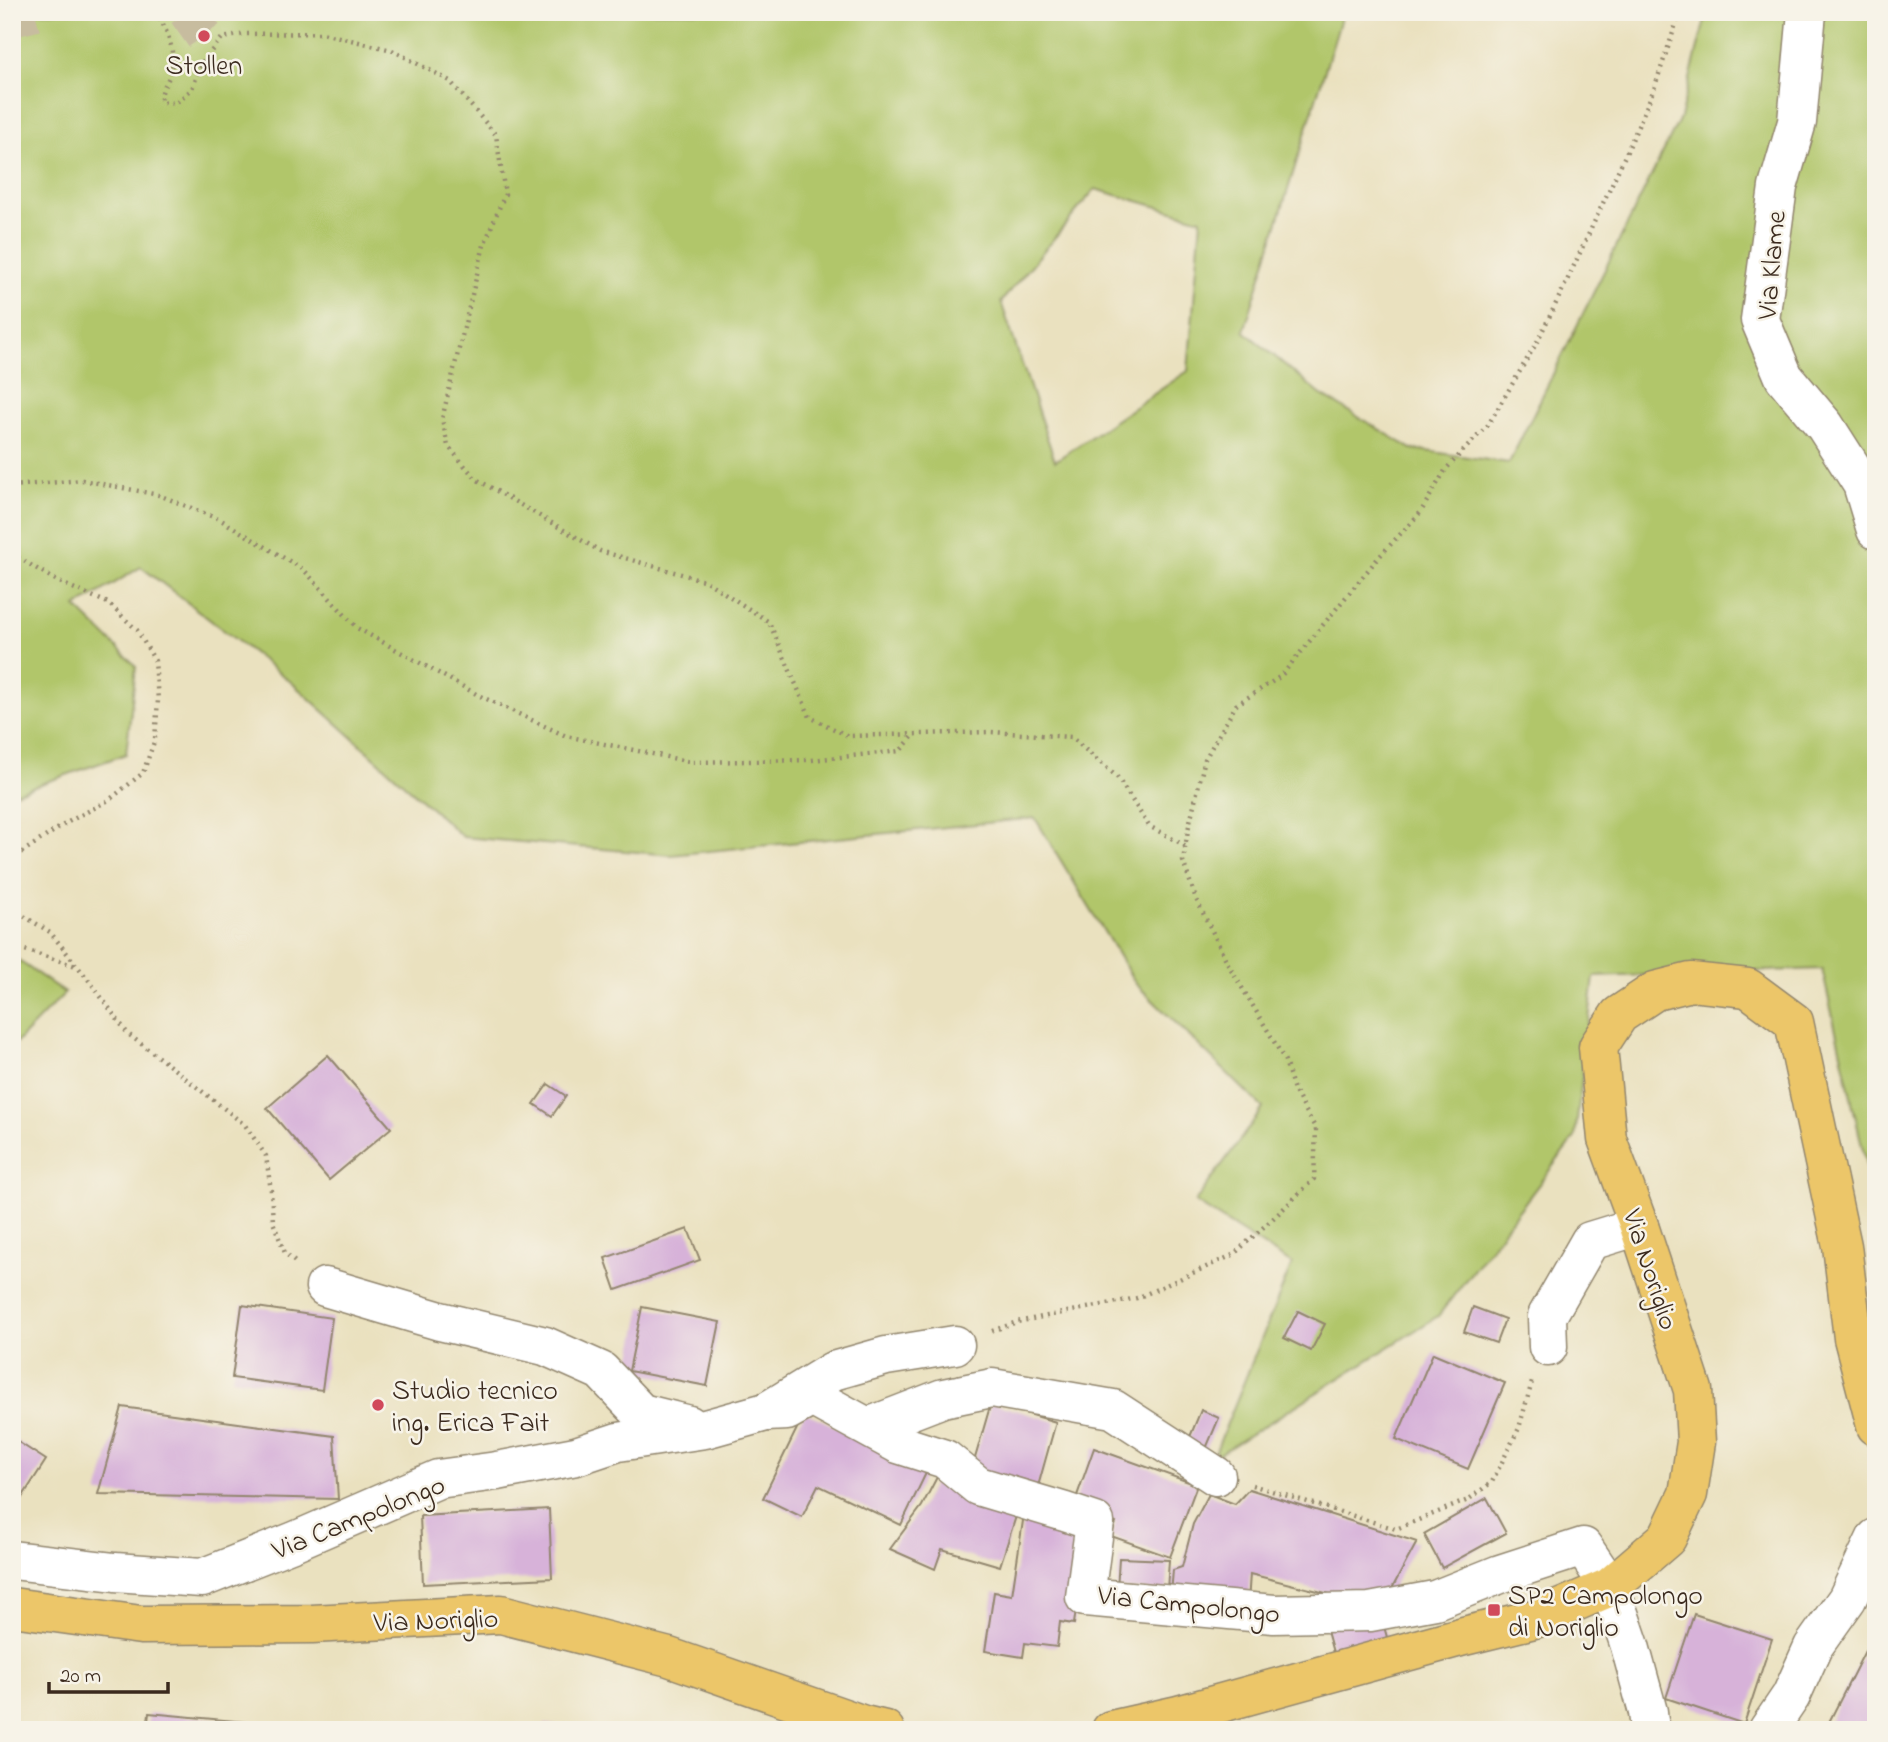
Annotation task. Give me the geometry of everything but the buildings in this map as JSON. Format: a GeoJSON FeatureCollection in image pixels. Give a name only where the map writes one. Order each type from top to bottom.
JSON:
{"type":"FeatureCollection","features":[{"type":"Feature","properties":{"kind":"main road","name":"Via Noriglio"},"geometry":{"type":"LineString","coordinates":[[1111,1730],[1178,1715],[1538,1618],[1609,1587],[1667,1538],[1688,1494],[1696,1442],[1693,1390],[1607,1139],[1598,1047],[1619,1015],[1655,991],[1692,982],[1748,988],[1794,1023],[1842,1246],[1853,1338],[1876,1426]]}},
{"type":"Feature","properties":{"kind":"main road","name":"Via Noriglio"},"geometry":{"type":"LineString","coordinates":[[12,1607],[141,1625],[312,1624],[501,1614],[669,1657],[864,1725],[886,1730]]}},
{"type":"Feature","properties":{"kind":"street","name":"Via Klame"},"geometry":{"type":"LineString","coordinates":[[1807,12],[1797,122],[1778,187],[1760,320],[1784,377],[1825,426],[1862,484],[1876,530]]}},
{"type":"Feature","properties":{"kind":"street"},"geometry":{"type":"LineString","coordinates":[[1548,1347],[1547,1317],[1590,1241],[1639,1226]]}},
{"type":"Feature","properties":{"kind":"street","name":"Via Campolongo"},"geometry":{"type":"LineString","coordinates":[[325,1287],[440,1321],[545,1346],[601,1371],[641,1413],[705,1429]]}},
{"type":"Feature","properties":{"kind":"street","name":"Via Campolongo"},"geometry":{"type":"LineString","coordinates":[[766,1412],[833,1371],[886,1356],[955,1345]]}},
{"type":"Feature","properties":{"kind":"street"},"geometry":{"type":"LineString","coordinates":[[869,1427],[943,1398],[992,1388],[1113,1409],[1216,1476]]}},
{"type":"Feature","properties":{"kind":"street","name":"Via Campolongo"},"geometry":{"type":"LineString","coordinates":[[12,1560],[115,1572],[202,1578],[438,1479],[510,1469],[576,1456],[618,1442],[705,1429],[766,1412],[788,1411],[812,1397],[898,1444],[945,1459],[978,1486],[1095,1522],[1085,1597],[1274,1614],[1370,1612],[1435,1600],[1500,1574],[1583,1546],[1609,1587]]}},
{"type":"Feature","properties":{"kind":"street"},"geometry":{"type":"LineString","coordinates":[[1769,1730],[1791,1696],[1813,1647],[1847,1599],[1876,1538]]}},
{"type":"Feature","properties":{"kind":"street"},"geometry":{"type":"LineString","coordinates":[[1609,1587],[1630,1646],[1648,1712],[1650,1730]]}},
{"type":"Feature","properties":{"kind":"path"},"geometry":{"type":"LineString","coordinates":[[156,12],[172,42],[172,70],[160,94],[161,102],[176,103],[192,89],[203,61],[222,38],[246,34],[323,33],[392,50],[450,80],[496,135],[505,194],[484,245],[442,419],[448,446],[476,479],[600,551],[706,581],[769,622],[810,717],[848,736],[991,732],[1070,737],[1117,777],[1149,826],[1186,846]]}},
{"type":"Feature","properties":{"kind":"path"},"geometry":{"type":"LineString","coordinates":[[955,1345],[1017,1322],[1137,1298],[1233,1255],[1314,1179],[1316,1129],[1294,1090],[1276,1044],[1229,967],[1196,899],[1183,861],[1205,759],[1236,705],[1281,676],[1378,558],[1420,513],[1446,470],[1488,425],[1536,344],[1565,285],[1649,101],[1680,12]]}},
{"type":"Feature","properties":{"kind":"path"},"geometry":{"type":"LineString","coordinates":[[12,486],[82,480],[159,495],[221,520],[304,570],[357,628],[478,695],[566,736],[691,762],[811,760],[900,751],[916,734]]}},
{"type":"Feature","properties":{"kind":"path"},"geometry":{"type":"LineString","coordinates":[[12,554],[59,582],[107,603],[137,630],[155,661],[158,700],[155,739],[142,773],[109,800],[68,822],[22,852],[12,852]]}},
{"type":"Feature","properties":{"kind":"path"},"geometry":{"type":"LineString","coordinates":[[12,909],[50,932],[128,1034],[245,1125],[266,1156],[273,1222],[285,1253],[325,1287]]}},
{"type":"Feature","properties":{"kind":"path"},"geometry":{"type":"LineString","coordinates":[[12,946],[77,966]]}},
{"type":"Feature","properties":{"kind":"path"},"geometry":{"type":"LineString","coordinates":[[1216,1476],[1396,1529],[1468,1500],[1492,1482],[1519,1428],[1534,1374],[1548,1347]]}},
{"type":"Feature","properties":{"kind":"green space"},"geometry":{"type":"Polygon","coordinates":[[[12,12],[1343,12],[1244,331],[1320,394],[1412,449],[1509,463],[1680,118],[1707,12],[1876,12],[1876,1208],[1822,969],[1594,977],[1575,1137],[1438,1316],[1213,1458],[1292,1264],[1195,1202],[1263,1108],[1136,984],[1035,818],[671,855],[463,837],[291,682],[141,567],[76,607],[136,666],[126,754],[12,794],[12,12]],[[1095,189],[1001,302],[1055,461],[1188,371],[1201,219],[1095,189]]]}},
{"type":"Feature","properties":{"kind":"green space"},"geometry":{"type":"Polygon","coordinates":[[[12,956],[65,993],[17,1042],[12,1039],[12,956]]]}},
{"type":"Feature","properties":{"kind":"tunnel"},"geometry":{"type":"LineString","coordinates":[[12,18],[35,12]]}},
{"type":"Feature","properties":{"kind":"tunnel"},"geometry":{"type":"LineString","coordinates":[[187,12],[204,36]]}},
{"type":"Feature","properties":{"kind":"place","name":"Stollen"},"geometry":{"type":"Point","coordinates":[204,36]}},
{"type":"Feature","properties":{"kind":"place","name":"Studio tecnico ing. Erica Fait"},"geometry":{"type":"Point","coordinates":[378,1405]}},
{"type":"Feature","properties":{"kind":"place","name":"SP2 Campolongo di Noriglio"},"geometry":{"type":"Point","coordinates":[1494,1610]}}]}
